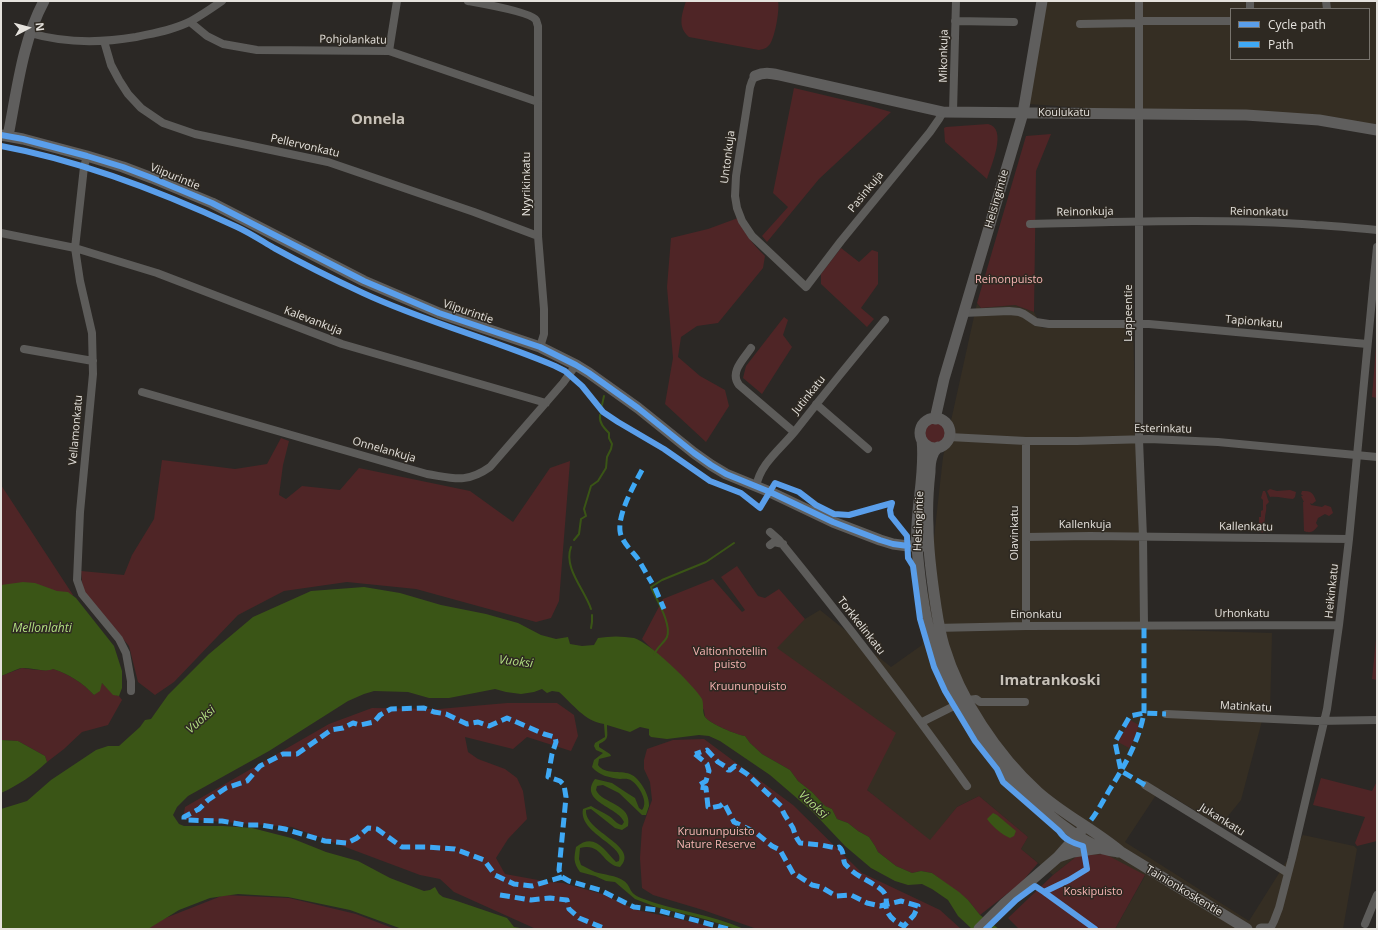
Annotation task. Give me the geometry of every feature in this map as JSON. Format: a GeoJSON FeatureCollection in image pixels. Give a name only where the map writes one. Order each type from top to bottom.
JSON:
{"type":"FeatureCollection","features":[{"type":"Feature","properties":{"kind":"main road"},"geometry":{"type":"LineString","coordinates":[[5,136],[30,33],[44,1]]}},
{"type":"Feature","properties":{"kind":"main road","name":"Helsingintie"},"geometry":{"type":"LineString","coordinates":[[935,419],[944,379],[1023,112],[1042,1]]}},
{"type":"Feature","properties":{"kind":"main road","name":"Koulukatu"},"geometry":{"type":"LineString","coordinates":[[755,76],[762,73],[779,75],[948,112],[1246,115],[1319,120],[1377,130]]}},
{"type":"Feature","properties":{"kind":"main road","name":"Viipurintie"},"geometry":{"type":"LineString","coordinates":[[5,136],[87,156],[152,178],[212,203],[364,282],[439,312],[540,347],[576,365],[638,408],[711,465],[726,474],[833,522],[880,540],[893,544],[928,546]]}},
{"type":"Feature","properties":{"kind":"main road"},"geometry":{"type":"LineString","coordinates":[[935,419],[942,420],[947,424],[949,438],[944,445],[938,448],[930,447],[922,440],[920,431],[927,421],[935,419]]}},
{"type":"Feature","properties":{"kind":"main road","name":"Helsingintie"},"geometry":{"type":"LineString","coordinates":[[922,440],[923,453],[917,513],[917,546],[922,593],[934,628],[944,646],[963,702],[979,738],[1013,781],[1045,811],[1081,831]]}},
{"type":"Feature","properties":{"kind":"main road","name":"Helsingintie"},"geometry":{"type":"LineString","coordinates":[[934,628],[927,513],[931,458],[938,448]]}},
{"type":"Feature","properties":{"kind":"main road"},"geometry":{"type":"LineString","coordinates":[[980,929],[1004,904],[1058,857],[1081,831]]}},
{"type":"Feature","properties":{"kind":"main road","name":"Tainionkoskentie"},"geometry":{"type":"LineString","coordinates":[[1081,831],[1101,848],[1121,852]]}},
{"type":"Feature","properties":{"kind":"main road","name":"Tainionkoskentie"},"geometry":{"type":"LineString","coordinates":[[1081,831],[1108,842],[1121,852],[1247,929]]}},
{"type":"Feature","properties":{"kind":"main road"},"geometry":{"type":"LineString","coordinates":[[1058,857],[1073,852],[1101,848]]}},
{"type":"Feature","properties":{"kind":"main road"},"geometry":{"type":"LineString","coordinates":[[1261,929],[1269,929]]}},
{"type":"Feature","properties":{"kind":"street"},"geometry":{"type":"LineString","coordinates":[[30,33],[52,38],[104,41],[156,34],[190,22],[222,1]]}},
{"type":"Feature","properties":{"kind":"street"},"geometry":{"type":"LineString","coordinates":[[389,51],[397,1]]}},
{"type":"Feature","properties":{"kind":"street"},"geometry":{"type":"LineString","coordinates":[[468,1],[481,2]]}},
{"type":"Feature","properties":{"kind":"street","name":"Mikonkuja"},"geometry":{"type":"LineString","coordinates":[[948,112],[956,21],[956,1]]}},
{"type":"Feature","properties":{"kind":"street","name":"Lappeentie"},"geometry":{"type":"LineString","coordinates":[[1139,1],[1139,440],[1143,537],[1144,626]]}},
{"type":"Feature","properties":{"kind":"street","name":"Nyyrikinkatu"},"geometry":{"type":"LineString","coordinates":[[481,2],[531,16],[536,19],[538,26],[538,236],[544,309],[544,334],[540,347]]}},
{"type":"Feature","properties":{"kind":"street"},"geometry":{"type":"LineString","coordinates":[[956,21],[1014,22]]}},
{"type":"Feature","properties":{"kind":"street"},"geometry":{"type":"LineString","coordinates":[[1080,24],[1230,21]]}},
{"type":"Feature","properties":{"kind":"street","name":"Pohjolankatu"},"geometry":{"type":"LineString","coordinates":[[190,22],[207,36],[223,44],[257,50],[389,51],[538,102]]}},
{"type":"Feature","properties":{"kind":"street","name":"Pellervonkatu"},"geometry":{"type":"LineString","coordinates":[[104,41],[111,65],[128,94],[141,108],[163,123],[195,134],[328,162],[474,212],[538,236]]}},
{"type":"Feature","properties":{"kind":"street","name":"Untonkuja"},"geometry":{"type":"LineString","coordinates":[[755,76],[750,87],[737,169],[735,196],[742,221],[752,236],[806,286]]}},
{"type":"Feature","properties":{"kind":"street","name":"Pasinkuja"},"geometry":{"type":"LineString","coordinates":[[806,286],[930,132],[948,112]]}},
{"type":"Feature","properties":{"kind":"street","name":"Vellamonkatu"},"geometry":{"type":"LineString","coordinates":[[87,156],[84,167],[75,248],[80,282],[92,333],[93,374],[80,512],[77,580],[82,594],[118,639],[126,653],[131,681],[131,691]]}},
{"type":"Feature","properties":{"kind":"street","name":"Reinonkuja"},"geometry":{"type":"LineString","coordinates":[[1030,224],[1140,222]]}},
{"type":"Feature","properties":{"kind":"street","name":"Reinonkatu"},"geometry":{"type":"LineString","coordinates":[[1140,222],[1255,222],[1316,224],[1377,230]]}},
{"type":"Feature","properties":{"kind":"street","name":"Kalevankuja"},"geometry":{"type":"LineString","coordinates":[[1,233],[75,248],[157,273],[342,344],[546,403]]}},
{"type":"Feature","properties":{"kind":"street","name":"Heikinkatu"},"geometry":{"type":"LineString","coordinates":[[1269,929],[1279,908],[1325,721],[1340,625],[1377,247]]}},
{"type":"Feature","properties":{"kind":"street","name":"Tapionkatu"},"geometry":{"type":"LineString","coordinates":[[964,313],[1009,311],[1020,312],[1036,322],[1049,324],[1140,324],[1367,344]]}},
{"type":"Feature","properties":{"kind":"street","name":"Jutinkatu"},"geometry":{"type":"LineString","coordinates":[[756,487],[760,475],[769,460],[794,432],[885,320]]}},
{"type":"Feature","properties":{"kind":"street"},"geometry":{"type":"LineString","coordinates":[[752,348],[736,369],[734,376],[735,381],[794,432]]}},
{"type":"Feature","properties":{"kind":"street"},"geometry":{"type":"LineString","coordinates":[[24,349],[93,361]]}},
{"type":"Feature","properties":{"kind":"street","name":"Onnelankuja"},"geometry":{"type":"LineString","coordinates":[[142,392],[427,474],[457,479],[479,475],[490,467],[570,375],[576,365]]}},
{"type":"Feature","properties":{"kind":"street"},"geometry":{"type":"LineString","coordinates":[[816,404],[868,449]]}},
{"type":"Feature","properties":{"kind":"street","name":"Esterinkatu"},"geometry":{"type":"LineString","coordinates":[[949,438],[1026,441],[1139,440],[1218,442],[1377,457]]}},
{"type":"Feature","properties":{"kind":"street","name":"Olavinkatu"},"geometry":{"type":"LineString","coordinates":[[1026,441],[1026,626]]}},
{"type":"Feature","properties":{"kind":"street","name":"Torkkelinkatu"},"geometry":{"type":"LineString","coordinates":[[770,532],[783,544],[922,722],[967,786]]}},
{"type":"Feature","properties":{"kind":"street","name":"Kallenkuja"},"geometry":{"type":"LineString","coordinates":[[1026,537],[1143,537]]}},
{"type":"Feature","properties":{"kind":"street","name":"Kallenkatu"},"geometry":{"type":"LineString","coordinates":[[1143,537],[1349,539]]}},
{"type":"Feature","properties":{"kind":"street"},"geometry":{"type":"LineString","coordinates":[[770,545],[774,542],[783,544]]}},
{"type":"Feature","properties":{"kind":"street","name":"Urhonkatu"},"geometry":{"type":"LineString","coordinates":[[1144,626],[1340,625]]}},
{"type":"Feature","properties":{"kind":"street","name":"Einonkatu"},"geometry":{"type":"LineString","coordinates":[[934,628],[1144,626]]}},
{"type":"Feature","properties":{"kind":"street"},"geometry":{"type":"LineString","coordinates":[[922,722],[963,702],[976,699],[980,702],[1025,702]]}},
{"type":"Feature","properties":{"kind":"street","name":"Matinkatu"},"geometry":{"type":"LineString","coordinates":[[1166,714],[1325,721],[1377,720]]}},
{"type":"Feature","properties":{"kind":"street","name":"Jukankatu"},"geometry":{"type":"LineString","coordinates":[[1145,785],[1288,873]]}},
{"type":"Feature","properties":{"kind":"street"},"geometry":{"type":"LineString","coordinates":[[1365,924],[1377,895]]}},
{"type":"Feature","properties":{"kind":"shaded area"},"geometry":{"type":"Polygon","coordinates":[[[1046,1],[1377,1],[1377,133],[1316,124],[1028,104],[1046,1]]]}},
{"type":"Feature","properties":{"kind":"shaded area"},"geometry":{"type":"Polygon","coordinates":[[[977,303],[981,308],[1015,305],[1034,312],[1042,328],[1133,328],[1139,531],[1140,629],[1272,633],[1270,714],[1262,721],[1241,800],[1220,826],[1160,789],[1125,842],[1249,921],[1303,835],[1354,846],[1357,849],[1343,929],[1115,929],[1145,876],[1077,856],[1053,875],[1021,849],[1028,837],[979,796],[957,807],[930,841],[867,790],[776,648],[805,619],[820,610],[891,667],[922,645],[943,457],[977,303]]]}},
{"type":"Feature","properties":{"kind":"green space"},"geometry":{"type":"Polygon","coordinates":[[[686,1],[778,1],[778,16],[772,40],[767,47],[759,50],[689,37],[685,33],[682,25],[682,15],[686,1]]]}},
{"type":"Feature","properties":{"kind":"green space"},"geometry":{"type":"Polygon","coordinates":[[[794,88],[891,112],[819,179],[767,242],[762,236],[788,207],[773,193],[794,88]]]}},
{"type":"Feature","properties":{"kind":"green space"},"geometry":{"type":"Polygon","coordinates":[[[988,124],[994,127],[997,132],[998,140],[987,179],[945,142],[944,128],[988,124]]]}},
{"type":"Feature","properties":{"kind":"green space","name":"Reinonpuisto"},"geometry":{"type":"Polygon","coordinates":[[[1051,134],[1036,171],[1034,312],[1015,305],[981,308],[977,303],[1026,136],[1051,134]]]}},
{"type":"Feature","properties":{"kind":"green space"},"geometry":{"type":"Polygon","coordinates":[[[738,218],[749,238],[765,256],[763,268],[718,323],[697,326],[681,337],[678,357],[700,376],[725,390],[729,406],[706,442],[665,404],[673,358],[667,287],[671,238],[708,229],[738,218]]]}},
{"type":"Feature","properties":{"kind":"green space"},"geometry":{"type":"Polygon","coordinates":[[[841,248],[859,262],[872,250],[878,252],[878,284],[861,308],[874,319],[867,327],[821,284],[821,274],[841,248]]]}},
{"type":"Feature","properties":{"kind":"green space"},"geometry":{"type":"Polygon","coordinates":[[[784,317],[788,320],[783,335],[792,347],[762,394],[743,378],[746,366],[784,317]]]}},
{"type":"Feature","properties":{"kind":"green space"},"geometry":{"type":"Polygon","coordinates":[[[1377,335],[1377,398],[1372,397],[1377,335]]]}},
{"type":"Feature","properties":{"kind":"green space"},"geometry":{"type":"Polygon","coordinates":[[[935,423],[942,426],[945,433],[942,440],[935,443],[928,440],[925,433],[928,426],[935,423]]]}},
{"type":"Feature","properties":{"kind":"green space"},"geometry":{"type":"Polygon","coordinates":[[[281,438],[289,441],[283,465],[279,495],[286,499],[302,486],[340,490],[359,468],[470,491],[513,522],[550,468],[570,461],[559,601],[551,618],[536,622],[416,589],[347,582],[284,591],[238,615],[174,682],[155,695],[138,682],[129,646],[83,591],[81,571],[124,575],[132,555],[154,519],[162,460],[235,469],[267,464],[281,438]]]}},
{"type":"Feature","properties":{"kind":"green space"},"geometry":{"type":"Polygon","coordinates":[[[1,485],[73,595],[1,590],[1,485]]]}},
{"type":"Feature","properties":{"kind":"green space"},"geometry":{"type":"Polygon","coordinates":[[[1270,489],[1277,491],[1290,490],[1296,492],[1295,497],[1293,499],[1270,497],[1267,491],[1270,489]]]}},
{"type":"Feature","properties":{"kind":"green space"},"geometry":{"type":"Polygon","coordinates":[[[1263,491],[1265,491],[1269,502],[1266,505],[1264,528],[1262,533],[1259,528],[1259,517],[1261,517],[1261,511],[1263,510],[1263,500],[1261,498],[1263,491]]]}},
{"type":"Feature","properties":{"kind":"green space"},"geometry":{"type":"Polygon","coordinates":[[[1302,491],[1310,492],[1314,496],[1316,501],[1312,504],[1310,503],[1311,505],[1322,507],[1325,505],[1331,507],[1333,513],[1329,516],[1325,514],[1318,518],[1316,523],[1318,526],[1314,531],[1310,532],[1304,531],[1304,502],[1301,496],[1303,496],[1301,494],[1302,491]]]}},
{"type":"Feature","properties":{"kind":"green space","name":"Valtionhotellin puisto"},"geometry":{"type":"Polygon","coordinates":[[[737,566],[758,596],[765,598],[779,589],[805,619],[777,648],[896,733],[867,790],[930,840],[957,807],[979,796],[1028,837],[1021,849],[1038,863],[1021,883],[980,915],[968,900],[932,873],[921,871],[912,873],[896,866],[878,852],[869,837],[848,823],[837,819],[832,809],[825,806],[812,792],[798,781],[790,770],[762,754],[745,736],[724,729],[712,723],[705,717],[704,710],[655,652],[642,639],[663,599],[713,579],[742,612],[745,610],[721,577],[737,566]]]}},
{"type":"Feature","properties":{"kind":"green space"},"geometry":{"type":"Polygon","coordinates":[[[1377,630],[1377,680],[1372,679],[1377,630]]]}},
{"type":"Feature","properties":{"kind":"green space"},"geometry":{"type":"Polygon","coordinates":[[[22,668],[42,670],[53,669],[65,673],[75,679],[94,695],[102,683],[113,694],[119,696],[122,700],[108,725],[82,732],[47,762],[45,756],[18,741],[1,740],[1,676],[22,668]]]}},
{"type":"Feature","properties":{"kind":"green space"},"geometry":{"type":"Polygon","coordinates":[[[507,703],[557,703],[574,715],[578,736],[571,751],[527,737],[513,749],[465,737],[468,752],[478,759],[505,769],[517,778],[523,791],[527,819],[508,839],[496,858],[505,874],[563,883],[602,894],[637,910],[697,923],[717,929],[536,929],[454,892],[440,879],[420,875],[292,827],[183,819],[185,807],[329,724],[372,708],[439,709],[507,703]]]}},
{"type":"Feature","properties":{"kind":"green space"},"geometry":{"type":"Polygon","coordinates":[[[1130,720],[1139,725],[1134,740],[1129,748],[1118,742],[1130,720]]]}},
{"type":"Feature","properties":{"kind":"green space","name":"Kruununpuisto Nature Reserve"},"geometry":{"type":"Polygon","coordinates":[[[704,739],[793,805],[862,873],[940,910],[961,929],[757,929],[703,910],[653,895],[642,888],[640,858],[642,828],[652,800],[650,782],[644,769],[644,760],[647,749],[673,740],[704,739]]]}},
{"type":"Feature","properties":{"kind":"green space"},"geometry":{"type":"Polygon","coordinates":[[[1321,778],[1372,791],[1377,781],[1377,841],[1357,846],[1355,843],[1365,817],[1313,805],[1321,778]]]}},
{"type":"Feature","properties":{"kind":"green space","name":"Koskipuisto"},"geometry":{"type":"Polygon","coordinates":[[[1105,854],[1145,875],[1115,929],[1019,929],[1008,918],[1053,875],[1077,856],[1105,854]]]}},
{"type":"Feature","properties":{"kind":"green space"},"geometry":{"type":"Polygon","coordinates":[[[224,895],[289,898],[356,914],[395,929],[146,929],[163,919],[224,895]]]}},
{"type":"Feature","properties":{"kind":"water","name":"Mellonlahti"},"geometry":{"type":"Polygon","coordinates":[[[23,582],[35,583],[57,591],[68,592],[76,598],[114,646],[122,671],[122,688],[119,696],[113,695],[102,683],[100,691],[94,695],[75,679],[65,673],[53,669],[46,670],[22,668],[1,676],[1,585],[23,582]]]}},
{"type":"Feature","properties":{"kind":"water","name":"Vuoksi"},"geometry":{"type":"Polygon","coordinates":[[[364,587],[400,593],[441,605],[486,614],[518,623],[541,635],[556,639],[568,637],[570,644],[582,646],[594,645],[598,638],[612,637],[634,638],[641,641],[660,655],[690,684],[702,699],[704,715],[708,720],[724,729],[745,736],[762,754],[790,770],[798,781],[812,792],[825,806],[832,809],[837,819],[848,823],[869,837],[878,852],[896,866],[912,873],[921,871],[932,873],[959,892],[968,900],[980,915],[999,929],[972,929],[958,916],[948,900],[932,889],[922,884],[908,885],[895,881],[871,868],[845,846],[813,812],[770,775],[720,741],[709,736],[699,735],[667,739],[651,737],[649,735],[649,729],[640,727],[630,732],[607,725],[607,737],[599,744],[599,747],[611,756],[599,759],[598,765],[605,770],[626,773],[634,776],[644,788],[648,797],[649,806],[646,815],[642,815],[619,793],[603,785],[597,786],[596,790],[599,795],[626,813],[628,826],[622,830],[615,828],[591,809],[586,810],[588,818],[593,825],[618,846],[623,852],[624,859],[620,867],[609,862],[598,851],[587,847],[580,848],[579,859],[581,865],[595,872],[621,879],[634,894],[641,898],[719,920],[744,929],[735,929],[708,920],[656,907],[635,899],[615,882],[606,881],[580,872],[575,860],[576,847],[588,841],[598,844],[616,862],[619,861],[619,855],[616,850],[594,832],[583,818],[583,809],[591,806],[609,816],[618,824],[622,825],[624,822],[615,812],[595,799],[591,787],[595,779],[612,783],[635,798],[639,808],[642,810],[644,807],[644,799],[642,794],[632,781],[628,779],[616,779],[604,776],[592,767],[594,760],[603,753],[596,750],[594,746],[595,743],[605,737],[604,724],[585,716],[559,692],[552,691],[547,693],[542,689],[521,694],[495,689],[449,698],[429,698],[408,692],[374,691],[364,694],[348,701],[269,751],[188,796],[177,807],[173,815],[179,824],[184,826],[252,828],[291,838],[326,852],[358,861],[390,878],[424,891],[435,887],[439,894],[443,897],[507,918],[514,927],[526,929],[402,929],[350,910],[288,897],[238,894],[210,898],[179,910],[148,929],[1,929],[1,809],[27,801],[51,780],[96,750],[108,746],[119,746],[140,727],[145,720],[151,719],[168,695],[209,654],[253,617],[311,591],[364,587]]]}},
{"type":"Feature","properties":{"kind":"water"},"geometry":{"type":"Polygon","coordinates":[[[1,740],[18,741],[45,756],[47,762],[26,779],[1,793],[1,740]]]}},
{"type":"Feature","properties":{"kind":"water"},"geometry":{"type":"Polygon","coordinates":[[[993,813],[1016,831],[1014,836],[1010,838],[1007,837],[987,819],[993,813]]]}},
{"type":"Feature","properties":{"kind":"waterway"},"geometry":{"type":"LineString","coordinates":[[602,405],[604,396]]}},
{"type":"Feature","properties":{"kind":"waterway"},"geometry":{"type":"LineString","coordinates":[[574,540],[579,534],[581,519],[586,516],[584,509],[591,486],[598,481],[606,468],[607,457],[611,449],[612,444],[609,438],[609,433],[601,423],[600,415]]}},
{"type":"Feature","properties":{"kind":"waterway"},"geometry":{"type":"LineString","coordinates":[[654,655],[667,637],[668,632],[660,605],[651,587],[662,580],[706,562],[734,543]]}},
{"type":"Feature","properties":{"kind":"waterway"},"geometry":{"type":"LineString","coordinates":[[571,547],[569,555],[572,571],[591,609]]}},
{"type":"Feature","properties":{"kind":"waterway"},"geometry":{"type":"LineString","coordinates":[[591,628],[592,615]]}},
{"type":"Feature","properties":{"kind":"marked path"},"geometry":{"type":"LineString","coordinates":[[642,470],[631,491],[621,516],[620,531],[625,542],[638,559],[652,583]]}},
{"type":"Feature","properties":{"kind":"marked path"},"geometry":{"type":"LineString","coordinates":[[655,588],[664,609]]}},
{"type":"Feature","properties":{"kind":"marked path"},"geometry":{"type":"LineString","coordinates":[[1091,820],[1126,762],[1142,723],[1144,713],[1144,626]]}},
{"type":"Feature","properties":{"kind":"marked path"},"geometry":{"type":"LineString","coordinates":[[562,877],[532,886],[514,884],[495,875],[484,860],[455,849],[402,847],[377,829],[368,828],[357,838],[347,843],[325,841],[285,829],[261,825],[245,825],[222,821],[184,820],[184,817],[199,809],[208,800],[226,788],[247,781],[260,766],[283,754],[297,754],[331,730],[343,728],[353,723],[360,725],[374,722],[380,715],[391,709],[424,708],[434,712],[446,714],[467,724],[478,722],[489,726],[507,718],[544,734],[555,737],[556,742],[552,754],[548,777],[560,781],[564,785],[566,797],[559,870],[562,877],[569,881],[600,890],[634,907],[657,910],[728,929]]}},
{"type":"Feature","properties":{"kind":"marked path"},"geometry":{"type":"LineString","coordinates":[[1145,785],[1121,771],[1115,742],[1130,716],[1144,713],[1166,714]]}},
{"type":"Feature","properties":{"kind":"marked path"},"geometry":{"type":"LineString","coordinates":[[695,754],[707,750],[728,770],[735,766],[747,774],[781,806],[800,843],[836,848],[839,847],[842,851],[845,864],[852,871],[883,891],[886,896],[886,903],[886,905],[886,906],[888,913],[895,921],[904,926],[914,915],[918,906],[901,901],[880,906],[867,903],[851,895],[836,896],[821,887],[812,885],[797,875],[794,875],[780,850],[772,846],[755,832],[734,822],[724,803],[720,806],[708,807],[706,788],[699,787],[699,785],[706,781],[709,771],[707,764],[695,754]]}},
{"type":"Feature","properties":{"kind":"marked path"},"geometry":{"type":"LineString","coordinates":[[500,895],[531,900],[550,898],[567,900],[569,909],[579,918],[606,929]]}},
{"type":"Feature","properties":{"kind":"cycle path"},"geometry":{"type":"LineString","coordinates":[[1,135],[23,139],[87,156],[152,178],[212,203],[364,281],[439,313],[540,347],[589,373],[638,408],[694,453],[726,474],[770,492],[833,522],[880,540],[908,546]]}},
{"type":"Feature","properties":{"kind":"cycle path"},"geometry":{"type":"LineString","coordinates":[[1,146],[62,160],[151,190],[237,227],[307,266],[386,303],[555,366],[565,371],[582,386],[603,412],[664,449],[710,481],[741,493],[760,508],[775,483],[799,492],[816,505],[834,514],[849,515],[892,503]]}},
{"type":"Feature","properties":{"kind":"cycle path"},"geometry":{"type":"LineString","coordinates":[[892,503],[890,510],[891,516],[907,536],[908,558],[913,566],[920,619],[934,667],[945,691],[975,741],[997,769],[1003,782],[1067,839],[1083,846],[1087,869],[1069,880],[1044,892]]}},
{"type":"Feature","properties":{"kind":"cycle path"},"geometry":{"type":"LineString","coordinates":[[986,929],[1016,900],[1035,886],[1095,929]]}},
{"type":"Feature","properties":{"kind":"district","name":"Onnela"},"geometry":{"type":"Point","coordinates":[378,120]}},
{"type":"Feature","properties":{"kind":"district","name":"Imatrankoski"},"geometry":{"type":"Point","coordinates":[1050,681]}},
{"type":"Feature","properties":{"kind":"park label","name":"Kruununpuisto"},"geometry":{"type":"Point","coordinates":[748,687]}}]}
